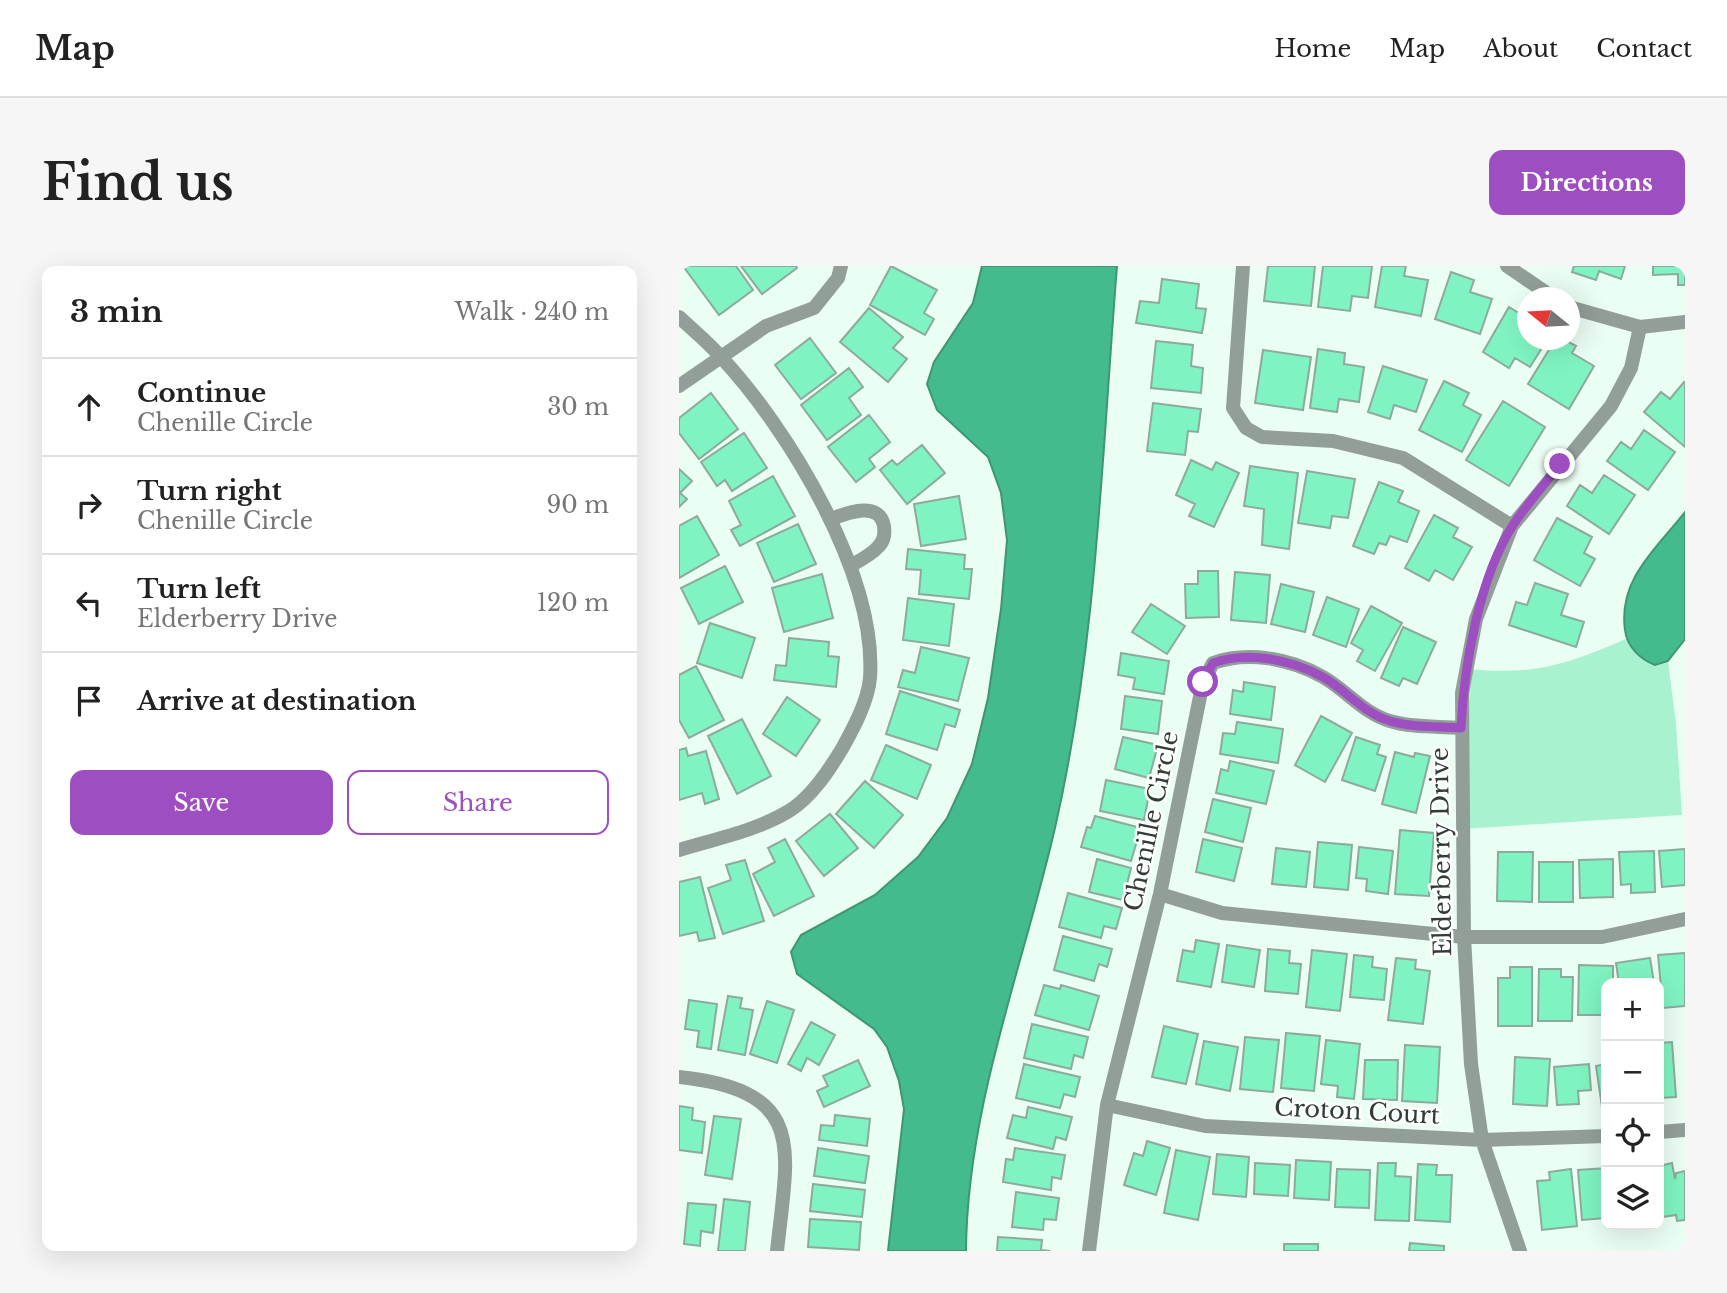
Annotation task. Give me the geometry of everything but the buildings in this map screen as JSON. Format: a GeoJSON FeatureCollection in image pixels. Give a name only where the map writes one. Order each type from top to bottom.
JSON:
{"type":"FeatureCollection","features":[{"type":"Feature","properties":{"kind":"street"},"geometry":{"type":"LineString","coordinates":[[679,386],[765,326],[814,308],[838,278],[841,266]]}},
{"type":"Feature","properties":{"kind":"street"},"geometry":{"type":"LineString","coordinates":[[1243,266],[1233,408],[1246,428],[1262,437],[1333,441],[1403,458],[1512,526]]}},
{"type":"Feature","properties":{"kind":"street"},"geometry":{"type":"LineString","coordinates":[[1507,266],[1538,287]]}},
{"type":"Feature","properties":{"kind":"street"},"geometry":{"type":"LineString","coordinates":[[1580,310],[1640,327],[1685,322]]}},
{"type":"Feature","properties":{"kind":"street"},"geometry":{"type":"LineString","coordinates":[[679,317],[722,357],[760,406],[831,519],[850,566],[865,616],[870,679],[856,723],[829,771],[790,810],[737,833],[679,850]]}},
{"type":"Feature","properties":{"kind":"street","name":"Elderberry Drive"},"geometry":{"type":"LineString","coordinates":[[1520,1251],[1482,1140],[1471,1064],[1464,937],[1461,728],[1466,668],[1476,619],[1512,526],[1611,406],[1631,368],[1640,327]]}},
{"type":"Feature","properties":{"kind":"street"},"geometry":{"type":"LineString","coordinates":[[831,519],[866,510],[876,514],[883,522],[884,540],[876,550],[850,566]]}},
{"type":"Feature","properties":{"kind":"street","name":"Chenille Circle"},"geometry":{"type":"LineString","coordinates":[[1089,1251],[1107,1105],[1160,894],[1203,682],[1213,663],[1234,656],[1264,658],[1323,677],[1360,707],[1391,722],[1461,728]]}},
{"type":"Feature","properties":{"kind":"street"},"geometry":{"type":"LineString","coordinates":[[1160,894],[1222,914],[1464,937],[1602,937],[1685,919]]}},
{"type":"Feature","properties":{"kind":"street"},"geometry":{"type":"LineString","coordinates":[[679,1077],[717,1082],[748,1092],[766,1107],[778,1125],[786,1158],[777,1251]]}},
{"type":"Feature","properties":{"kind":"street","name":"Croton Court"},"geometry":{"type":"LineString","coordinates":[[1107,1105],[1205,1126],[1482,1140],[1601,1136]]}},
{"type":"Feature","properties":{"kind":"street"},"geometry":{"type":"LineString","coordinates":[[1664,1131],[1685,1129]]}},
{"type":"Feature","properties":{"kind":"shaded area"},"geometry":{"type":"Polygon","coordinates":[[[982,266],[1117,266],[1096,548],[1069,759],[1042,880],[986,1091],[969,1197],[966,1251],[888,1251],[904,1109],[899,1081],[887,1047],[874,1029],[797,974],[791,952],[801,935],[875,895],[918,857],[947,818],[972,764],[988,698],[1001,609],[1007,540],[1001,493],[988,457],[937,410],[927,384],[934,362],[973,303],[982,266]]]}},
{"type":"Feature","properties":{"kind":"shaded area"},"geometry":{"type":"Polygon","coordinates":[[[1685,512],[1685,639],[1668,661],[1655,665],[1639,656],[1628,642],[1624,612],[1627,595],[1641,566],[1685,512]]]}},
{"type":"Feature","properties":{"kind":"shaded area"},"geometry":{"type":"Polygon","coordinates":[[[1626,639],[1633,650],[1655,665],[1668,661],[1676,724],[1682,815],[1462,829],[1466,669],[1511,671],[1548,666],[1584,656],[1626,639]]]}},
{"type":"Feature","properties":{"kind":"route"},"geometry":{"type":"LineString","coordinates":[[1203,682],[1213,663],[1234,656],[1264,658],[1323,677],[1360,707],[1391,722],[1461,728],[1462,693],[1468,656],[1488,583],[1512,526],[1560,464]]}}]}
